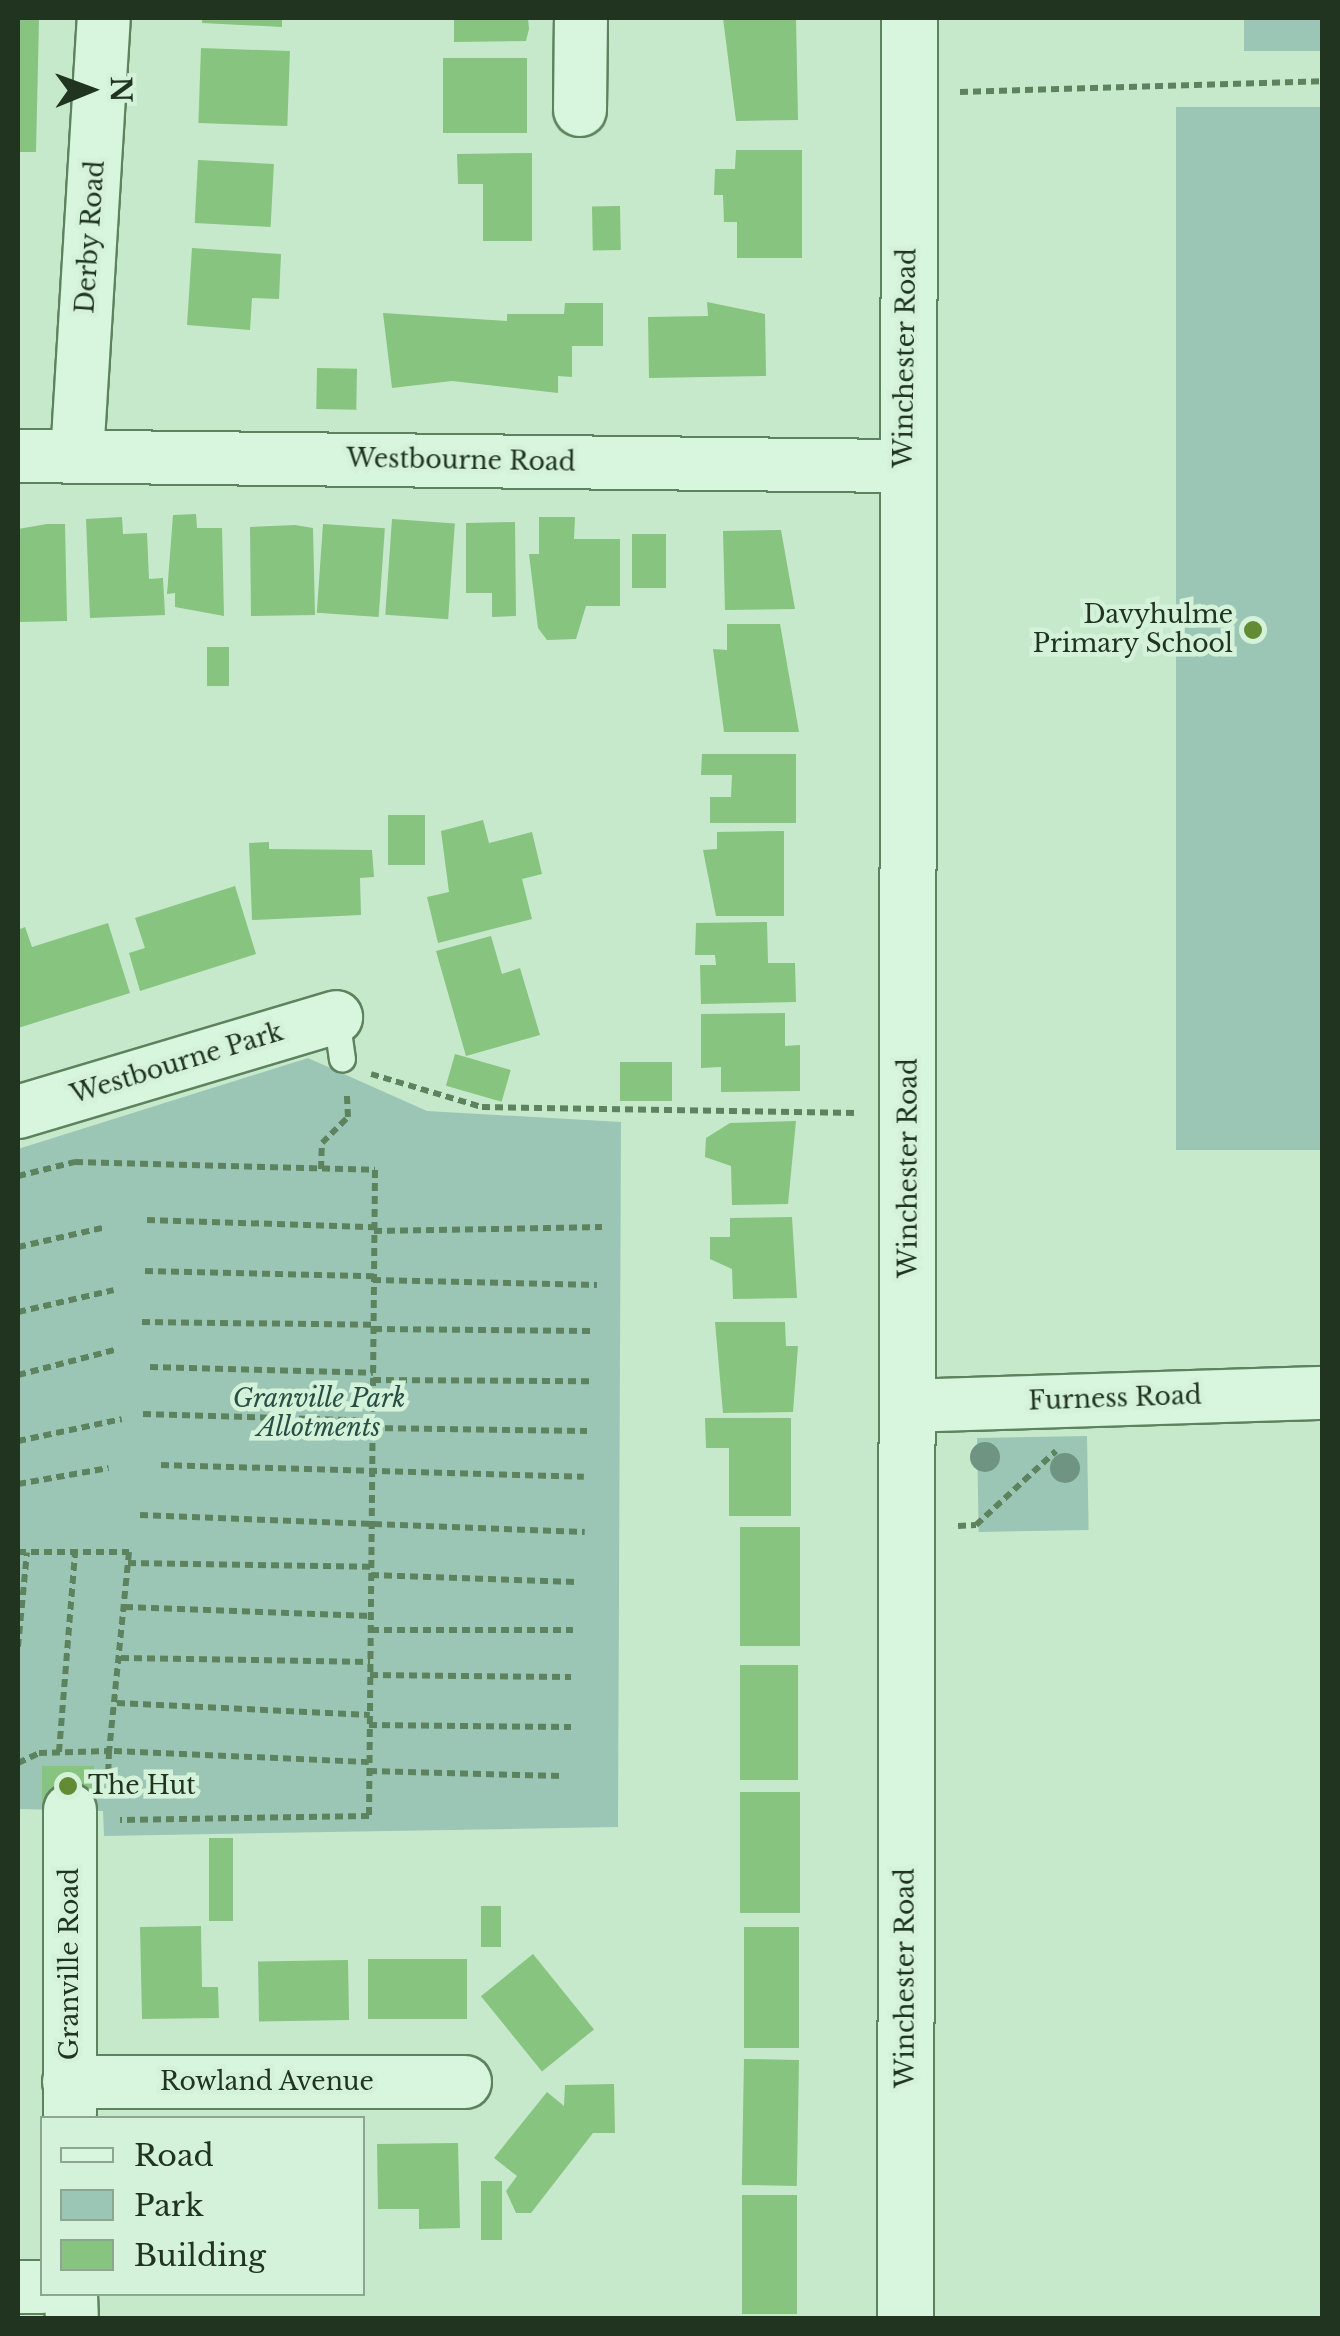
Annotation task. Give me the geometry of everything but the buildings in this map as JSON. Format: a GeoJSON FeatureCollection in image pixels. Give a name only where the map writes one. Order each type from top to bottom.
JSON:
{"type":"FeatureCollection","features":[{"type":"Feature","properties":{"kind":"street","name":"Derby Road"},"geometry":{"type":"LineString","coordinates":[[77,456],[104,18]]}},
{"type":"Feature","properties":{"kind":"street"},"geometry":{"type":"LineString","coordinates":[[580,110],[581,18]]}},
{"type":"Feature","properties":{"kind":"street","name":"Winchester Road"},"geometry":{"type":"LineString","coordinates":[[905,2318],[910,1113],[905,466],[909,18]]}},
{"type":"Feature","properties":{"kind":"street","name":"Westbourne Road"},"geometry":{"type":"LineString","coordinates":[[18,456],[905,466]]}},
{"type":"Feature","properties":{"kind":"street","name":"Westbourne Park"},"geometry":{"type":"LineString","coordinates":[[18,1112],[339,1038]]}},
{"type":"Feature","properties":{"kind":"street","name":"Furness Road"},"geometry":{"type":"LineString","coordinates":[[907,1406],[1322,1393]]}},
{"type":"Feature","properties":{"kind":"street","name":"Granville Road"},"geometry":{"type":"LineString","coordinates":[[70,2100],[81,1817]]}},
{"type":"Feature","properties":{"kind":"street","name":"Rowland Avenue"},"geometry":{"type":"LineString","coordinates":[[70,2100],[465,2082]]}},
{"type":"Feature","properties":{"kind":"path"},"geometry":{"type":"LineString","coordinates":[[909,93],[1322,81]]}},
{"type":"Feature","properties":{"kind":"path"},"geometry":{"type":"LineString","coordinates":[[339,1038],[408,1090],[482,1107],[910,1113]]}},
{"type":"Feature","properties":{"kind":"path"},"geometry":{"type":"LineString","coordinates":[[321,1169],[322,1143],[348,1117],[339,1038]]}},
{"type":"Feature","properties":{"kind":"path"},"geometry":{"type":"LineString","coordinates":[[18,1176],[75,1162],[375,1170],[369,1816],[81,1817]]}},
{"type":"Feature","properties":{"kind":"path"},"geometry":{"type":"LineString","coordinates":[[146,1220],[374,1229],[602,1227]]}},
{"type":"Feature","properties":{"kind":"path"},"geometry":{"type":"LineString","coordinates":[[18,1247],[106,1227]]}},
{"type":"Feature","properties":{"kind":"path"},"geometry":{"type":"LineString","coordinates":[[145,1272],[597,1285]]}},
{"type":"Feature","properties":{"kind":"path"},"geometry":{"type":"LineString","coordinates":[[18,1312],[114,1290]]}},
{"type":"Feature","properties":{"kind":"path"},"geometry":{"type":"LineString","coordinates":[[142,1322],[592,1331]]}},
{"type":"Feature","properties":{"kind":"path"},"geometry":{"type":"LineString","coordinates":[[18,1375],[118,1350]]}},
{"type":"Feature","properties":{"kind":"path"},"geometry":{"type":"LineString","coordinates":[[150,1367],[590,1381]]}},
{"type":"Feature","properties":{"kind":"path"},"geometry":{"type":"LineString","coordinates":[[906,1528],[976,1525],[1072,1436],[1071,1401]]}},
{"type":"Feature","properties":{"kind":"path"},"geometry":{"type":"LineString","coordinates":[[143,1414],[587,1431]]}},
{"type":"Feature","properties":{"kind":"path"},"geometry":{"type":"LineString","coordinates":[[18,1441],[122,1419]]}},
{"type":"Feature","properties":{"kind":"path"},"geometry":{"type":"LineString","coordinates":[[161,1465],[372,1474],[584,1477]]}},
{"type":"Feature","properties":{"kind":"path"},"geometry":{"type":"LineString","coordinates":[[18,1484],[109,1468]]}},
{"type":"Feature","properties":{"kind":"path"},"geometry":{"type":"LineString","coordinates":[[140,1516],[584,1532]]}},
{"type":"Feature","properties":{"kind":"path"},"geometry":{"type":"LineString","coordinates":[[18,1552],[129,1552],[111,1751],[369,1762]]}},
{"type":"Feature","properties":{"kind":"path"},"geometry":{"type":"LineString","coordinates":[[18,1646],[27,1552]]}},
{"type":"Feature","properties":{"kind":"path"},"geometry":{"type":"LineString","coordinates":[[59,1752],[76,1552]]}},
{"type":"Feature","properties":{"kind":"path"},"geometry":{"type":"LineString","coordinates":[[128,1562],[575,1582]]}},
{"type":"Feature","properties":{"kind":"path"},"geometry":{"type":"LineString","coordinates":[[125,1607],[370,1616]]}},
{"type":"Feature","properties":{"kind":"path"},"geometry":{"type":"LineString","coordinates":[[371,1630],[574,1630]]}},
{"type":"Feature","properties":{"kind":"path"},"geometry":{"type":"LineString","coordinates":[[121,1658],[370,1662]]}},
{"type":"Feature","properties":{"kind":"path"},"geometry":{"type":"LineString","coordinates":[[370,1676],[571,1677]]}},
{"type":"Feature","properties":{"kind":"path"},"geometry":{"type":"LineString","coordinates":[[117,1703],[370,1715]]}},
{"type":"Feature","properties":{"kind":"path"},"geometry":{"type":"LineString","coordinates":[[369,1725],[571,1728]]}},
{"type":"Feature","properties":{"kind":"path"},"geometry":{"type":"LineString","coordinates":[[369,1771],[563,1776]]}},
{"type":"Feature","properties":{"kind":"green space"},"geometry":{"type":"Polygon","coordinates":[[[1244,18],[1322,18],[1322,51],[1244,51],[1244,18]]]}},
{"type":"Feature","properties":{"kind":"green space","name":"Davyhulme Primary School"},"geometry":{"type":"Polygon","coordinates":[[[1176,107],[1322,107],[1322,1150],[1176,1150],[1176,107]]]}},
{"type":"Feature","properties":{"kind":"green space","name":"Granville Park Allotments"},"geometry":{"type":"Polygon","coordinates":[[[308,1058],[427,1111],[621,1122],[618,1827],[104,1836],[103,1811],[18,1809],[18,1149],[308,1058]]]}},
{"type":"Feature","properties":{"kind":"green space"},"geometry":{"type":"Polygon","coordinates":[[[1087,1436],[1089,1530],[979,1532],[977,1438],[1087,1436]]]}},
{"type":"Feature","properties":{"kind":"place","name":"Davyhulme Primary School"},"geometry":{"type":"Point","coordinates":[1253,630]}},
{"type":"Feature","properties":{"kind":"place","name":"The Hut"},"geometry":{"type":"Point","coordinates":[68,1786]}}]}
